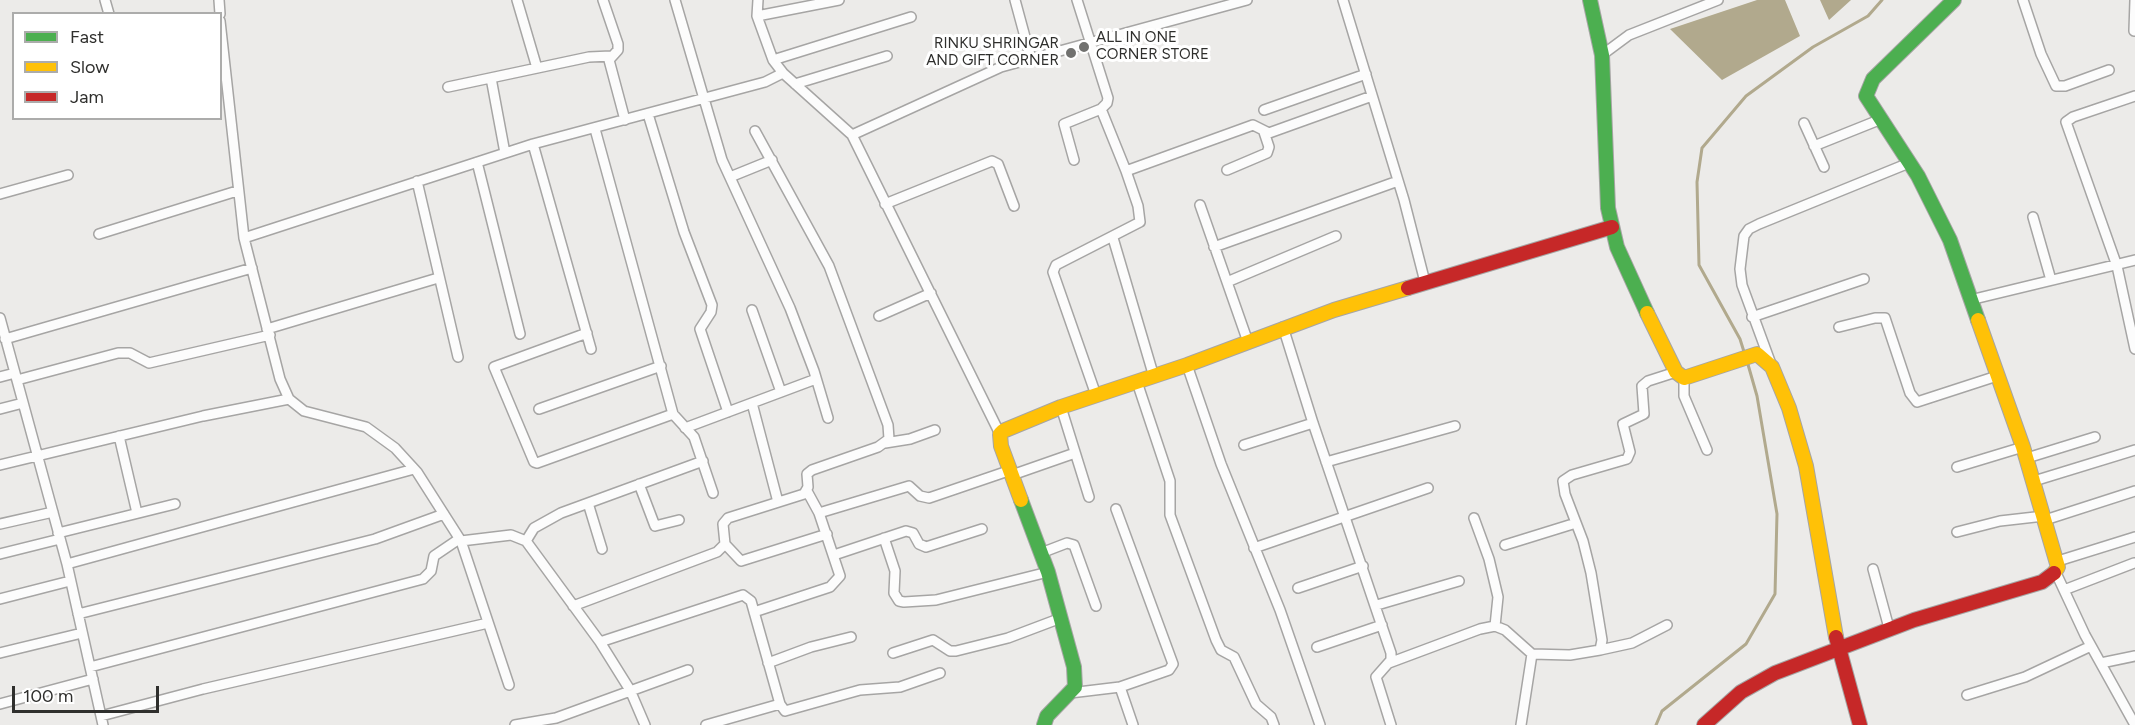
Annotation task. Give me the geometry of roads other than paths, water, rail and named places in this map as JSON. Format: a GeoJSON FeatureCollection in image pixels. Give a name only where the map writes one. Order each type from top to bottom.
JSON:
{"type":"FeatureCollection","features":[{"type":"Feature","properties":{"kind":"street"},"geometry":{"type":"LineString","coordinates":[[517,0],[537,68]]}},
{"type":"Feature","properties":{"kind":"street"},"geometry":{"type":"LineString","coordinates":[[448,87],[589,57],[611,56],[618,50],[618,44],[603,0]]}},
{"type":"Feature","properties":{"kind":"street"},"geometry":{"type":"LineString","coordinates":[[675,0],[730,177],[790,308],[828,418]]}},
{"type":"Feature","properties":{"kind":"street"},"geometry":{"type":"LineString","coordinates":[[758,0],[757,16],[773,60],[783,73],[852,135],[1000,434],[1011,473],[1048,572],[1074,667],[1075,687],[1047,716],[1044,725]]}},
{"type":"Feature","properties":{"kind":"street"},"geometry":{"type":"LineString","coordinates":[[757,16],[839,0]]}},
{"type":"Feature","properties":{"kind":"street"},"geometry":{"type":"LineString","coordinates":[[1015,0],[1031,59]]}},
{"type":"Feature","properties":{"kind":"street"},"geometry":{"type":"LineString","coordinates":[[1074,160],[1064,124],[1101,109],[1107,103],[1108,98],[1077,0]]}},
{"type":"Feature","properties":{"kind":"street"},"geometry":{"type":"LineString","coordinates":[[852,135],[1001,67],[1247,0]]}},
{"type":"Feature","properties":{"kind":"street"},"geometry":{"type":"LineString","coordinates":[[1343,0],[1398,181],[1425,282]]}},
{"type":"Feature","properties":{"kind":"street"},"geometry":{"type":"LineString","coordinates":[[1590,0],[1602,55],[1606,183],[1612,227],[1627,274],[1680,375],[1684,396],[1707,450]]}},
{"type":"Feature","properties":{"kind":"street"},"geometry":{"type":"LineString","coordinates":[[1602,55],[1629,35],[1718,0]]}},
{"type":"Feature","properties":{"kind":"street"},"geometry":{"type":"LineString","coordinates":[[1954,0],[1868,86],[1866,96],[1942,220],[2025,452],[2064,590],[2091,646],[2135,725]]}},
{"type":"Feature","properties":{"kind":"street"},"geometry":{"type":"LineString","coordinates":[[2023,0],[2041,54],[2056,86],[2065,86],[2109,70]]}},
{"type":"Feature","properties":{"kind":"street"},"geometry":{"type":"LineString","coordinates":[[2134,0],[2134,31]]}},
{"type":"Feature","properties":{"kind":"street"},"geometry":{"type":"LineString","coordinates":[[773,60],[910,18]]}},
{"type":"Feature","properties":{"kind":"street"},"geometry":{"type":"LineString","coordinates":[[222,48],[244,238],[280,379],[289,399],[304,411],[366,427],[395,448],[414,469],[460,540],[509,685]]}},
{"type":"Feature","properties":{"kind":"street"},"geometry":{"type":"LineString","coordinates":[[611,56],[610,69],[625,120]]}},
{"type":"Feature","properties":{"kind":"street"},"geometry":{"type":"LineString","coordinates":[[795,84],[887,56]]}},
{"type":"Feature","properties":{"kind":"street"},"geometry":{"type":"LineString","coordinates":[[244,238],[533,144],[765,82],[783,73]]}},
{"type":"Feature","properties":{"kind":"street"},"geometry":{"type":"LineString","coordinates":[[1264,110],[1366,74]]}},
{"type":"Feature","properties":{"kind":"street"},"geometry":{"type":"LineString","coordinates":[[491,78],[506,153]]}},
{"type":"Feature","properties":{"kind":"street"},"geometry":{"type":"LineString","coordinates":[[1264,132],[1273,132],[1372,96]]}},
{"type":"Feature","properties":{"kind":"street"},"geometry":{"type":"LineString","coordinates":[[2135,96],[2073,117],[2066,122],[2117,266],[2135,349]]}},
{"type":"Feature","properties":{"kind":"street"},"geometry":{"type":"LineString","coordinates":[[1096,395],[1058,290],[1054,268],[1137,226],[1141,218],[1126,171],[1101,109]]}},
{"type":"Feature","properties":{"kind":"street"},"geometry":{"type":"LineString","coordinates":[[648,114],[684,232],[712,305],[711,312],[700,329],[728,412]]}},
{"type":"Feature","properties":{"kind":"street"},"geometry":{"type":"LineString","coordinates":[[1814,146],[1879,120]]}},
{"type":"Feature","properties":{"kind":"street"},"geometry":{"type":"LineString","coordinates":[[1804,123],[1824,167]]}},
{"type":"Feature","properties":{"kind":"street"},"geometry":{"type":"LineString","coordinates":[[1126,171],[1258,125],[1264,132],[1269,147],[1267,153],[1227,170]]}},
{"type":"Feature","properties":{"kind":"street"},"geometry":{"type":"LineString","coordinates":[[595,129],[673,414],[692,433],[712,493]]}},
{"type":"Feature","properties":{"kind":"street"},"geometry":{"type":"LineString","coordinates":[[755,131],[837,285],[888,425],[890,433],[885,443]]}},
{"type":"Feature","properties":{"kind":"street"},"geometry":{"type":"LineString","coordinates":[[533,144],[591,349]]}},
{"type":"Feature","properties":{"kind":"street"},"geometry":{"type":"LineString","coordinates":[[730,177],[772,160]]}},
{"type":"Feature","properties":{"kind":"street"},"geometry":{"type":"LineString","coordinates":[[885,204],[992,161],[998,164],[1014,206]]}},
{"type":"Feature","properties":{"kind":"street"},"geometry":{"type":"LineString","coordinates":[[477,162],[520,334]]}},
{"type":"Feature","properties":{"kind":"street"},"geometry":{"type":"LineString","coordinates":[[1860,725],[1838,646],[1810,483],[1789,408],[1752,317],[1740,269],[1742,241],[1749,229],[1909,163]]}},
{"type":"Feature","properties":{"kind":"street"},"geometry":{"type":"LineString","coordinates":[[0,194],[68,175]]}},
{"type":"Feature","properties":{"kind":"street"},"geometry":{"type":"LineString","coordinates":[[417,181],[458,357]]}},
{"type":"Feature","properties":{"kind":"street"},"geometry":{"type":"LineString","coordinates":[[1214,247],[1398,181]]}},
{"type":"Feature","properties":{"kind":"street"},"geometry":{"type":"LineString","coordinates":[[99,234],[237,191]]}},
{"type":"Feature","properties":{"kind":"street"},"geometry":{"type":"LineString","coordinates":[[1200,205],[1248,342]]}},
{"type":"Feature","properties":{"kind":"street"},"geometry":{"type":"LineString","coordinates":[[2033,218],[2051,280]]}},
{"type":"Feature","properties":{"kind":"street"},"geometry":{"type":"LineString","coordinates":[[1000,434],[1061,407],[1154,377],[1283,327],[1612,227]]}},
{"type":"Feature","properties":{"kind":"street"},"geometry":{"type":"LineString","coordinates":[[1227,282],[1336,236]]}},
{"type":"Feature","properties":{"kind":"street"},"geometry":{"type":"LineString","coordinates":[[1113,238],[1154,377]]}},
{"type":"Feature","properties":{"kind":"street"},"geometry":{"type":"LineString","coordinates":[[1970,300],[2135,260]]}},
{"type":"Feature","properties":{"kind":"street"},"geometry":{"type":"LineString","coordinates":[[3,334],[252,268]]}},
{"type":"Feature","properties":{"kind":"street"},"geometry":{"type":"LineString","coordinates":[[0,377],[16,376],[118,353],[130,353],[149,363],[268,332],[438,278]]}},
{"type":"Feature","properties":{"kind":"street"},"geometry":{"type":"LineString","coordinates":[[1752,317],[1864,279]]}},
{"type":"Feature","properties":{"kind":"street"},"geometry":{"type":"LineString","coordinates":[[879,316],[931,293]]}},
{"type":"Feature","properties":{"kind":"street"},"geometry":{"type":"LineString","coordinates":[[752,310],[781,392]]}},
{"type":"Feature","properties":{"kind":"street"},"geometry":{"type":"LineString","coordinates":[[0,318],[67,564],[101,722],[203,689],[488,623]]}},
{"type":"Feature","properties":{"kind":"street"},"geometry":{"type":"LineString","coordinates":[[1839,327],[1875,318],[1885,318],[1910,393],[1917,402],[1997,376]]}},
{"type":"Feature","properties":{"kind":"street"},"geometry":{"type":"LineString","coordinates":[[1283,327],[1326,462],[1377,605],[1391,653],[1389,663]]}},
{"type":"Feature","properties":{"kind":"street"},"geometry":{"type":"LineString","coordinates":[[587,333],[494,367],[534,462],[673,414]]}},
{"type":"Feature","properties":{"kind":"street"},"geometry":{"type":"LineString","coordinates":[[1600,650],[1602,640],[1594,584],[1564,490],[1565,478],[1627,459],[1630,452],[1623,424],[1644,414],[1642,386],[1648,381],[1739,361],[1757,354],[1772,367]]}},
{"type":"Feature","properties":{"kind":"street"},"geometry":{"type":"LineString","coordinates":[[1187,365],[1254,548],[1280,610],[1320,725]]}},
{"type":"Feature","properties":{"kind":"street"},"geometry":{"type":"LineString","coordinates":[[539,409],[661,366]]}},
{"type":"Feature","properties":{"kind":"street"},"geometry":{"type":"LineString","coordinates":[[685,428],[816,379]]}},
{"type":"Feature","properties":{"kind":"street"},"geometry":{"type":"LineString","coordinates":[[1137,382],[1170,481],[1170,515],[1216,640],[1221,650],[1234,657],[1256,704],[1270,717],[1274,725]]}},
{"type":"Feature","properties":{"kind":"street"},"geometry":{"type":"LineString","coordinates":[[0,465],[289,399]]}},
{"type":"Feature","properties":{"kind":"street"},"geometry":{"type":"LineString","coordinates":[[0,409],[23,403]]}},
{"type":"Feature","properties":{"kind":"street"},"geometry":{"type":"LineString","coordinates":[[752,403],[778,502]]}},
{"type":"Feature","properties":{"kind":"street"},"geometry":{"type":"LineString","coordinates":[[1061,407],[1089,497]]}},
{"type":"Feature","properties":{"kind":"street"},"geometry":{"type":"LineString","coordinates":[[1244,445],[1313,423]]}},
{"type":"Feature","properties":{"kind":"street"},"geometry":{"type":"LineString","coordinates":[[1326,462],[1455,426]]}},
{"type":"Feature","properties":{"kind":"street"},"geometry":{"type":"LineString","coordinates":[[754,612],[837,582],[839,571],[819,513],[807,491],[807,474],[812,470],[885,443],[910,439],[935,430]]}},
{"type":"Feature","properties":{"kind":"street"},"geometry":{"type":"LineString","coordinates":[[119,436],[137,513]]}},
{"type":"Feature","properties":{"kind":"street"},"geometry":{"type":"LineString","coordinates":[[1957,467],[2095,437]]}},
{"type":"Feature","properties":{"kind":"street"},"geometry":{"type":"LineString","coordinates":[[2034,481],[2135,450]]}},
{"type":"Feature","properties":{"kind":"street"},"geometry":{"type":"LineString","coordinates":[[819,513],[909,486],[920,496],[929,498],[1075,453]]}},
{"type":"Feature","properties":{"kind":"street"},"geometry":{"type":"LineString","coordinates":[[526,540],[541,522],[703,461]]}},
{"type":"Feature","properties":{"kind":"street"},"geometry":{"type":"LineString","coordinates":[[67,564],[414,469]]}},
{"type":"Feature","properties":{"kind":"street"},"geometry":{"type":"LineString","coordinates":[[639,484],[655,526],[679,520]]}},
{"type":"Feature","properties":{"kind":"street"},"geometry":{"type":"LineString","coordinates":[[1254,548],[1428,488]]}},
{"type":"Feature","properties":{"kind":"street"},"geometry":{"type":"LineString","coordinates":[[807,491],[725,520],[725,544],[741,561],[826,534]]}},
{"type":"Feature","properties":{"kind":"street"},"geometry":{"type":"LineString","coordinates":[[1957,532],[2000,521],[2045,518],[2135,491]]}},
{"type":"Feature","properties":{"kind":"street"},"geometry":{"type":"LineString","coordinates":[[588,503],[602,549]]}},
{"type":"Feature","properties":{"kind":"street"},"geometry":{"type":"LineString","coordinates":[[0,554],[175,504]]}},
{"type":"Feature","properties":{"kind":"street"},"geometry":{"type":"LineString","coordinates":[[1070,693],[1120,687],[1169,670],[1173,664],[1116,509]]}},
{"type":"Feature","properties":{"kind":"street"},"geometry":{"type":"LineString","coordinates":[[0,524],[53,512]]}},
{"type":"Feature","properties":{"kind":"street"},"geometry":{"type":"LineString","coordinates":[[78,614],[375,539],[444,514]]}},
{"type":"Feature","properties":{"kind":"street"},"geometry":{"type":"LineString","coordinates":[[1474,518],[1498,597],[1495,626]]}},
{"type":"Feature","properties":{"kind":"street"},"geometry":{"type":"LineString","coordinates":[[1505,545],[1576,523]]}},
{"type":"Feature","properties":{"kind":"street"},"geometry":{"type":"LineString","coordinates":[[834,555],[910,531],[926,547],[982,529]]}},
{"type":"Feature","properties":{"kind":"street"},"geometry":{"type":"LineString","coordinates":[[90,667],[423,579],[431,571],[434,556],[460,540],[511,535],[526,540],[600,642],[630,690],[645,725]]}},
{"type":"Feature","properties":{"kind":"street"},"geometry":{"type":"LineString","coordinates":[[1704,725],[1741,692],[1776,673],[1838,646],[1889,628],[2042,582],[2057,567],[2135,537]]}},
{"type":"Feature","properties":{"kind":"street"},"geometry":{"type":"LineString","coordinates":[[884,538],[896,576],[894,593],[899,601],[903,602],[936,600],[1048,572]]}},
{"type":"Feature","properties":{"kind":"street"},"geometry":{"type":"LineString","coordinates":[[1041,553],[1067,543],[1074,545],[1095,606]]}},
{"type":"Feature","properties":{"kind":"street"},"geometry":{"type":"LineString","coordinates":[[573,606],[717,552],[725,544]]}},
{"type":"Feature","properties":{"kind":"street"},"geometry":{"type":"LineString","coordinates":[[2064,590],[2134,563]]}},
{"type":"Feature","properties":{"kind":"street"},"geometry":{"type":"LineString","coordinates":[[1298,588],[1363,566]]}},
{"type":"Feature","properties":{"kind":"street"},"geometry":{"type":"LineString","coordinates":[[1873,569],[1889,628]]}},
{"type":"Feature","properties":{"kind":"street"},"geometry":{"type":"LineString","coordinates":[[0,599],[70,581]]}},
{"type":"Feature","properties":{"kind":"street"},"geometry":{"type":"LineString","coordinates":[[1377,605],[1459,581]]}},
{"type":"Feature","properties":{"kind":"street"},"geometry":{"type":"LineString","coordinates":[[600,642],[739,595],[747,596],[754,612],[780,704],[789,711],[860,690],[900,687],[940,673]]}},
{"type":"Feature","properties":{"kind":"street"},"geometry":{"type":"LineString","coordinates":[[893,653],[933,640],[950,651],[956,651],[1008,638],[1061,618]]}},
{"type":"Feature","properties":{"kind":"street"},"geometry":{"type":"LineString","coordinates":[[1317,647],[1382,625]]}},
{"type":"Feature","properties":{"kind":"street"},"geometry":{"type":"LineString","coordinates":[[1391,725],[1376,678],[1389,663],[1480,629],[1495,626],[1505,630],[1532,654],[1570,655],[1632,643],[1667,625]]}},
{"type":"Feature","properties":{"kind":"street"},"geometry":{"type":"LineString","coordinates":[[0,653],[82,633]]}},
{"type":"Feature","properties":{"kind":"street"},"geometry":{"type":"LineString","coordinates":[[768,663],[811,647],[851,637]]}},
{"type":"Feature","properties":{"kind":"street"},"geometry":{"type":"LineString","coordinates":[[1967,695],[2025,677],[2091,646]]}},
{"type":"Feature","properties":{"kind":"street"},"geometry":{"type":"LineString","coordinates":[[1521,725],[1532,654]]}},
{"type":"Feature","properties":{"kind":"street"},"geometry":{"type":"LineString","coordinates":[[2101,663],[2135,656]]}},
{"type":"Feature","properties":{"kind":"street"},"geometry":{"type":"LineString","coordinates":[[515,725],[556,718],[688,670]]}},
{"type":"Feature","properties":{"kind":"street"},"geometry":{"type":"LineString","coordinates":[[0,704],[93,679]]}},
{"type":"Feature","properties":{"kind":"street"},"geometry":{"type":"LineString","coordinates":[[1120,687],[1133,725]]}},
{"type":"Feature","properties":{"kind":"street"},"geometry":{"type":"LineString","coordinates":[[706,725],[780,704]]}},
{"type":"Feature","properties":{"kind":"waterway"},"geometry":{"type":"LineString","coordinates":[[1745,355],[1740,339],[1699,265],[1697,182],[1702,148],[1746,96],[1813,47],[1868,16],[1882,0]]}},
{"type":"Feature","properties":{"kind":"waterway"},"geometry":{"type":"LineString","coordinates":[[1656,725],[1662,711],[1746,644],[1775,594],[1777,514],[1757,396],[1747,361]]}},
{"type":"Feature","properties":{"kind":"place","name":"ALL IN ONE CORNER STORE"},"geometry":{"type":"Point","coordinates":[1084,47]}},
{"type":"Feature","properties":{"kind":"place","name":"RINKU SHRINGAR AND GIFT CORNER"},"geometry":{"type":"Point","coordinates":[1071,53]}}]}
